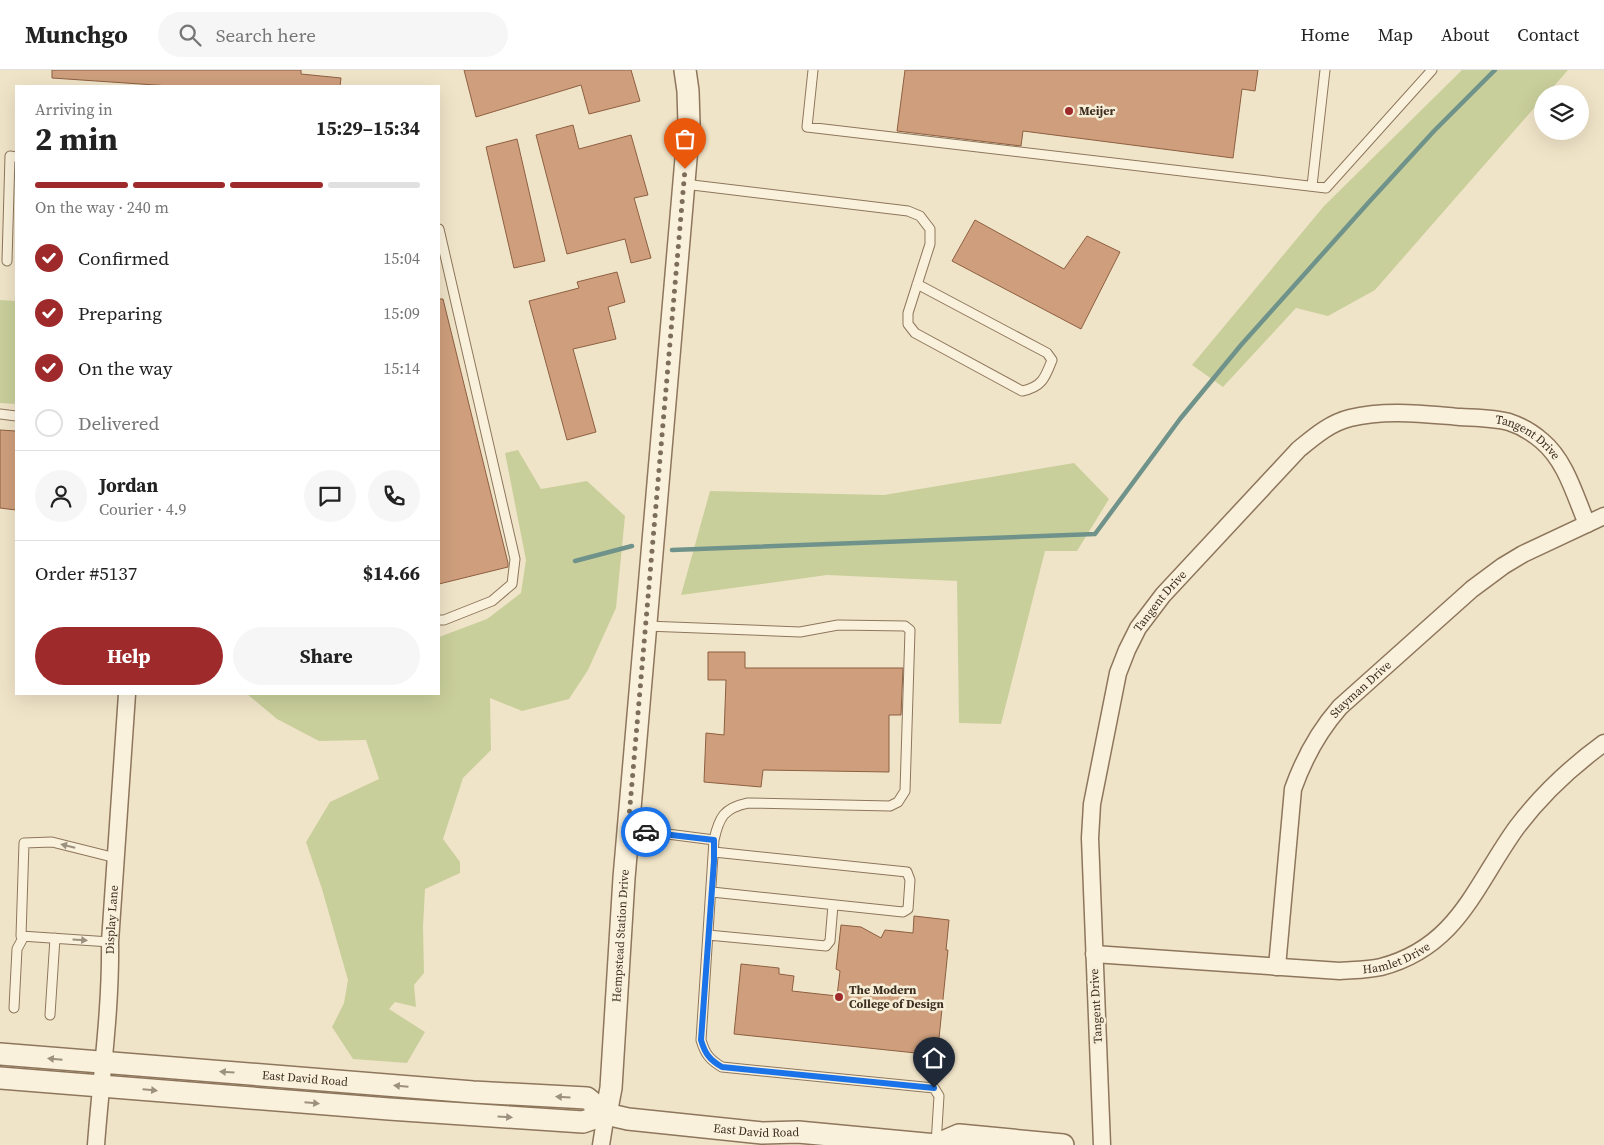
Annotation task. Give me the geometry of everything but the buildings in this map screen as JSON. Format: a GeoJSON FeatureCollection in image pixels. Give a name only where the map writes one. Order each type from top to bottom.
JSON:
{"type":"FeatureCollection","features":[{"type":"Feature","properties":{"kind":"street","name":"Hempstead Station Drive"},"geometry":{"type":"LineString","coordinates":[[600,1145],[611,1088],[628,829],[689,124],[685,70]]}},
{"type":"Feature","properties":{"kind":"street","name":"Tangent Drive"},"geometry":{"type":"LineString","coordinates":[[1102,1145],[1090,838],[1092,804],[1118,673],[1126,650],[1138,628],[1163,596],[1298,449],[1319,432],[1334,424],[1361,416],[1397,413],[1426,414],[1508,422],[1530,432],[1554,453],[1562,466],[1587,524]]}},
{"type":"Feature","properties":{"kind":"street","name":"Stayman Drive"},"geometry":{"type":"LineString","coordinates":[[1277,967],[1293,789],[1300,767],[1310,747],[1327,722],[1340,707],[1472,589],[1523,554],[1604,516]]}},
{"type":"Feature","properties":{"kind":"street","name":"Display Lane"},"geometry":{"type":"LineString","coordinates":[[96,1145],[110,975],[110,942],[126,695]]}},
{"type":"Feature","properties":{"kind":"street","name":"Hamlet Drive"},"geometry":{"type":"LineString","coordinates":[[1094,954],[1340,971],[1381,967],[1407,958],[1424,949],[1444,934],[1459,917],[1516,828],[1534,805],[1572,767],[1604,743]]}},
{"type":"Feature","properties":{"kind":"street","name":"East David Road"},"geometry":{"type":"LineString","coordinates":[[0,1054],[464,1091],[587,1098],[606,1114],[628,1119],[762,1133],[781,1139],[798,1132],[937,1145],[959,1135],[1063,1145]]}},
{"type":"Feature","properties":{"kind":"street","name":"East David Road"},"geometry":{"type":"LineString","coordinates":[[0,1078],[389,1109],[583,1122],[606,1114]]}},
{"type":"Feature","properties":{"kind":"lane"},"geometry":{"type":"LineString","coordinates":[[813,70],[807,127],[1326,188],[1432,70]]}},
{"type":"Feature","properties":{"kind":"lane"},"geometry":{"type":"LineString","coordinates":[[1312,186],[1325,70]]}},
{"type":"Feature","properties":{"kind":"lane"},"geometry":{"type":"LineString","coordinates":[[7,261],[10,156],[15,157]]}},
{"type":"Feature","properties":{"kind":"lane"},"geometry":{"type":"LineString","coordinates":[[684,184],[908,212],[920,216],[930,229],[930,244],[917,284],[908,313],[908,324],[915,333],[1022,391],[1034,389],[1045,379],[1052,360],[1048,353],[917,284]]}},
{"type":"Feature","properties":{"kind":"lane"},"geometry":{"type":"LineString","coordinates":[[440,233],[515,559],[512,584],[492,601],[440,620]]}},
{"type":"Feature","properties":{"kind":"lane"},"geometry":{"type":"LineString","coordinates":[[0,414],[15,416]]}},
{"type":"Feature","properties":{"kind":"lane"},"geometry":{"type":"LineString","coordinates":[[646,626],[800,632],[838,625],[905,626],[910,630],[905,791],[898,802],[890,806],[748,803],[734,806],[726,811],[717,826],[714,840],[701,1040],[704,1052],[711,1060],[722,1067],[934,1088],[939,1096],[937,1145]]}},
{"type":"Feature","properties":{"kind":"lane"},"geometry":{"type":"LineString","coordinates":[[628,829],[714,840]]}},
{"type":"Feature","properties":{"kind":"lane"},"geometry":{"type":"LineString","coordinates":[[110,942],[21,936],[24,843],[52,842],[116,858]]}},
{"type":"Feature","properties":{"kind":"lane"},"geometry":{"type":"LineString","coordinates":[[712,892],[903,912],[908,909],[910,880],[907,872],[714,852]]}},
{"type":"Feature","properties":{"kind":"lane"},"geometry":{"type":"LineString","coordinates":[[708,935],[826,946],[830,941],[833,905]]}},
{"type":"Feature","properties":{"kind":"lane"},"geometry":{"type":"LineString","coordinates":[[14,1008],[16,949],[24,936]]}},
{"type":"Feature","properties":{"kind":"lane"},"geometry":{"type":"LineString","coordinates":[[50,1015],[55,938]]}},
{"type":"Feature","properties":{"kind":"green space"},"geometry":{"type":"Polygon","coordinates":[[[1462,70],[1568,70],[1555,85],[1534,85],[1534,108],[1375,290],[1328,316],[1296,308],[1223,387],[1192,365],[1324,206],[1462,70]]]}},
{"type":"Feature","properties":{"kind":"green space"},"geometry":{"type":"Polygon","coordinates":[[[0,300],[15,301],[15,404],[0,403],[0,300]]]}},
{"type":"Feature","properties":{"kind":"green space"},"geometry":{"type":"Polygon","coordinates":[[[518,450],[541,489],[587,481],[625,516],[616,608],[588,670],[569,699],[522,711],[490,698],[491,750],[463,778],[443,839],[460,862],[460,873],[425,889],[423,927],[424,973],[414,985],[416,1007],[395,1002],[389,1009],[425,1032],[407,1063],[353,1059],[332,1027],[344,1003],[348,980],[322,889],[306,842],[330,802],[379,779],[366,740],[319,741],[277,719],[248,695],[440,695],[440,637],[487,619],[521,593],[526,560],[505,453],[518,450]]]}},
{"type":"Feature","properties":{"kind":"green space"},"geometry":{"type":"Polygon","coordinates":[[[1074,463],[1109,499],[1077,551],[1045,551],[1001,724],[959,723],[957,581],[827,575],[681,595],[710,491],[884,495],[1074,463]]]}},
{"type":"Feature","properties":{"kind":"waterway"},"geometry":{"type":"LineString","coordinates":[[672,550],[1095,534],[1180,419],[1241,345],[1434,131],[1495,70]]}},
{"type":"Feature","properties":{"kind":"waterway"},"geometry":{"type":"LineString","coordinates":[[575,561],[632,546]]}},
{"type":"Feature","properties":{"kind":"way so far"},"geometry":{"type":"LineString","coordinates":[[646,832],[628,829],[685,169]]}},
{"type":"Feature","properties":{"kind":"place","name":"Meijer"},"geometry":{"type":"Point","coordinates":[1069,111]}},
{"type":"Feature","properties":{"kind":"place","name":"The Modern College of Design"},"geometry":{"type":"Point","coordinates":[839,997]}},
{"type":"Feature","properties":{"kind":"route"},"geometry":{"type":"LineString","coordinates":[[646,832],[714,840],[701,1040],[704,1052],[711,1060],[722,1067],[934,1088]]}}]}
